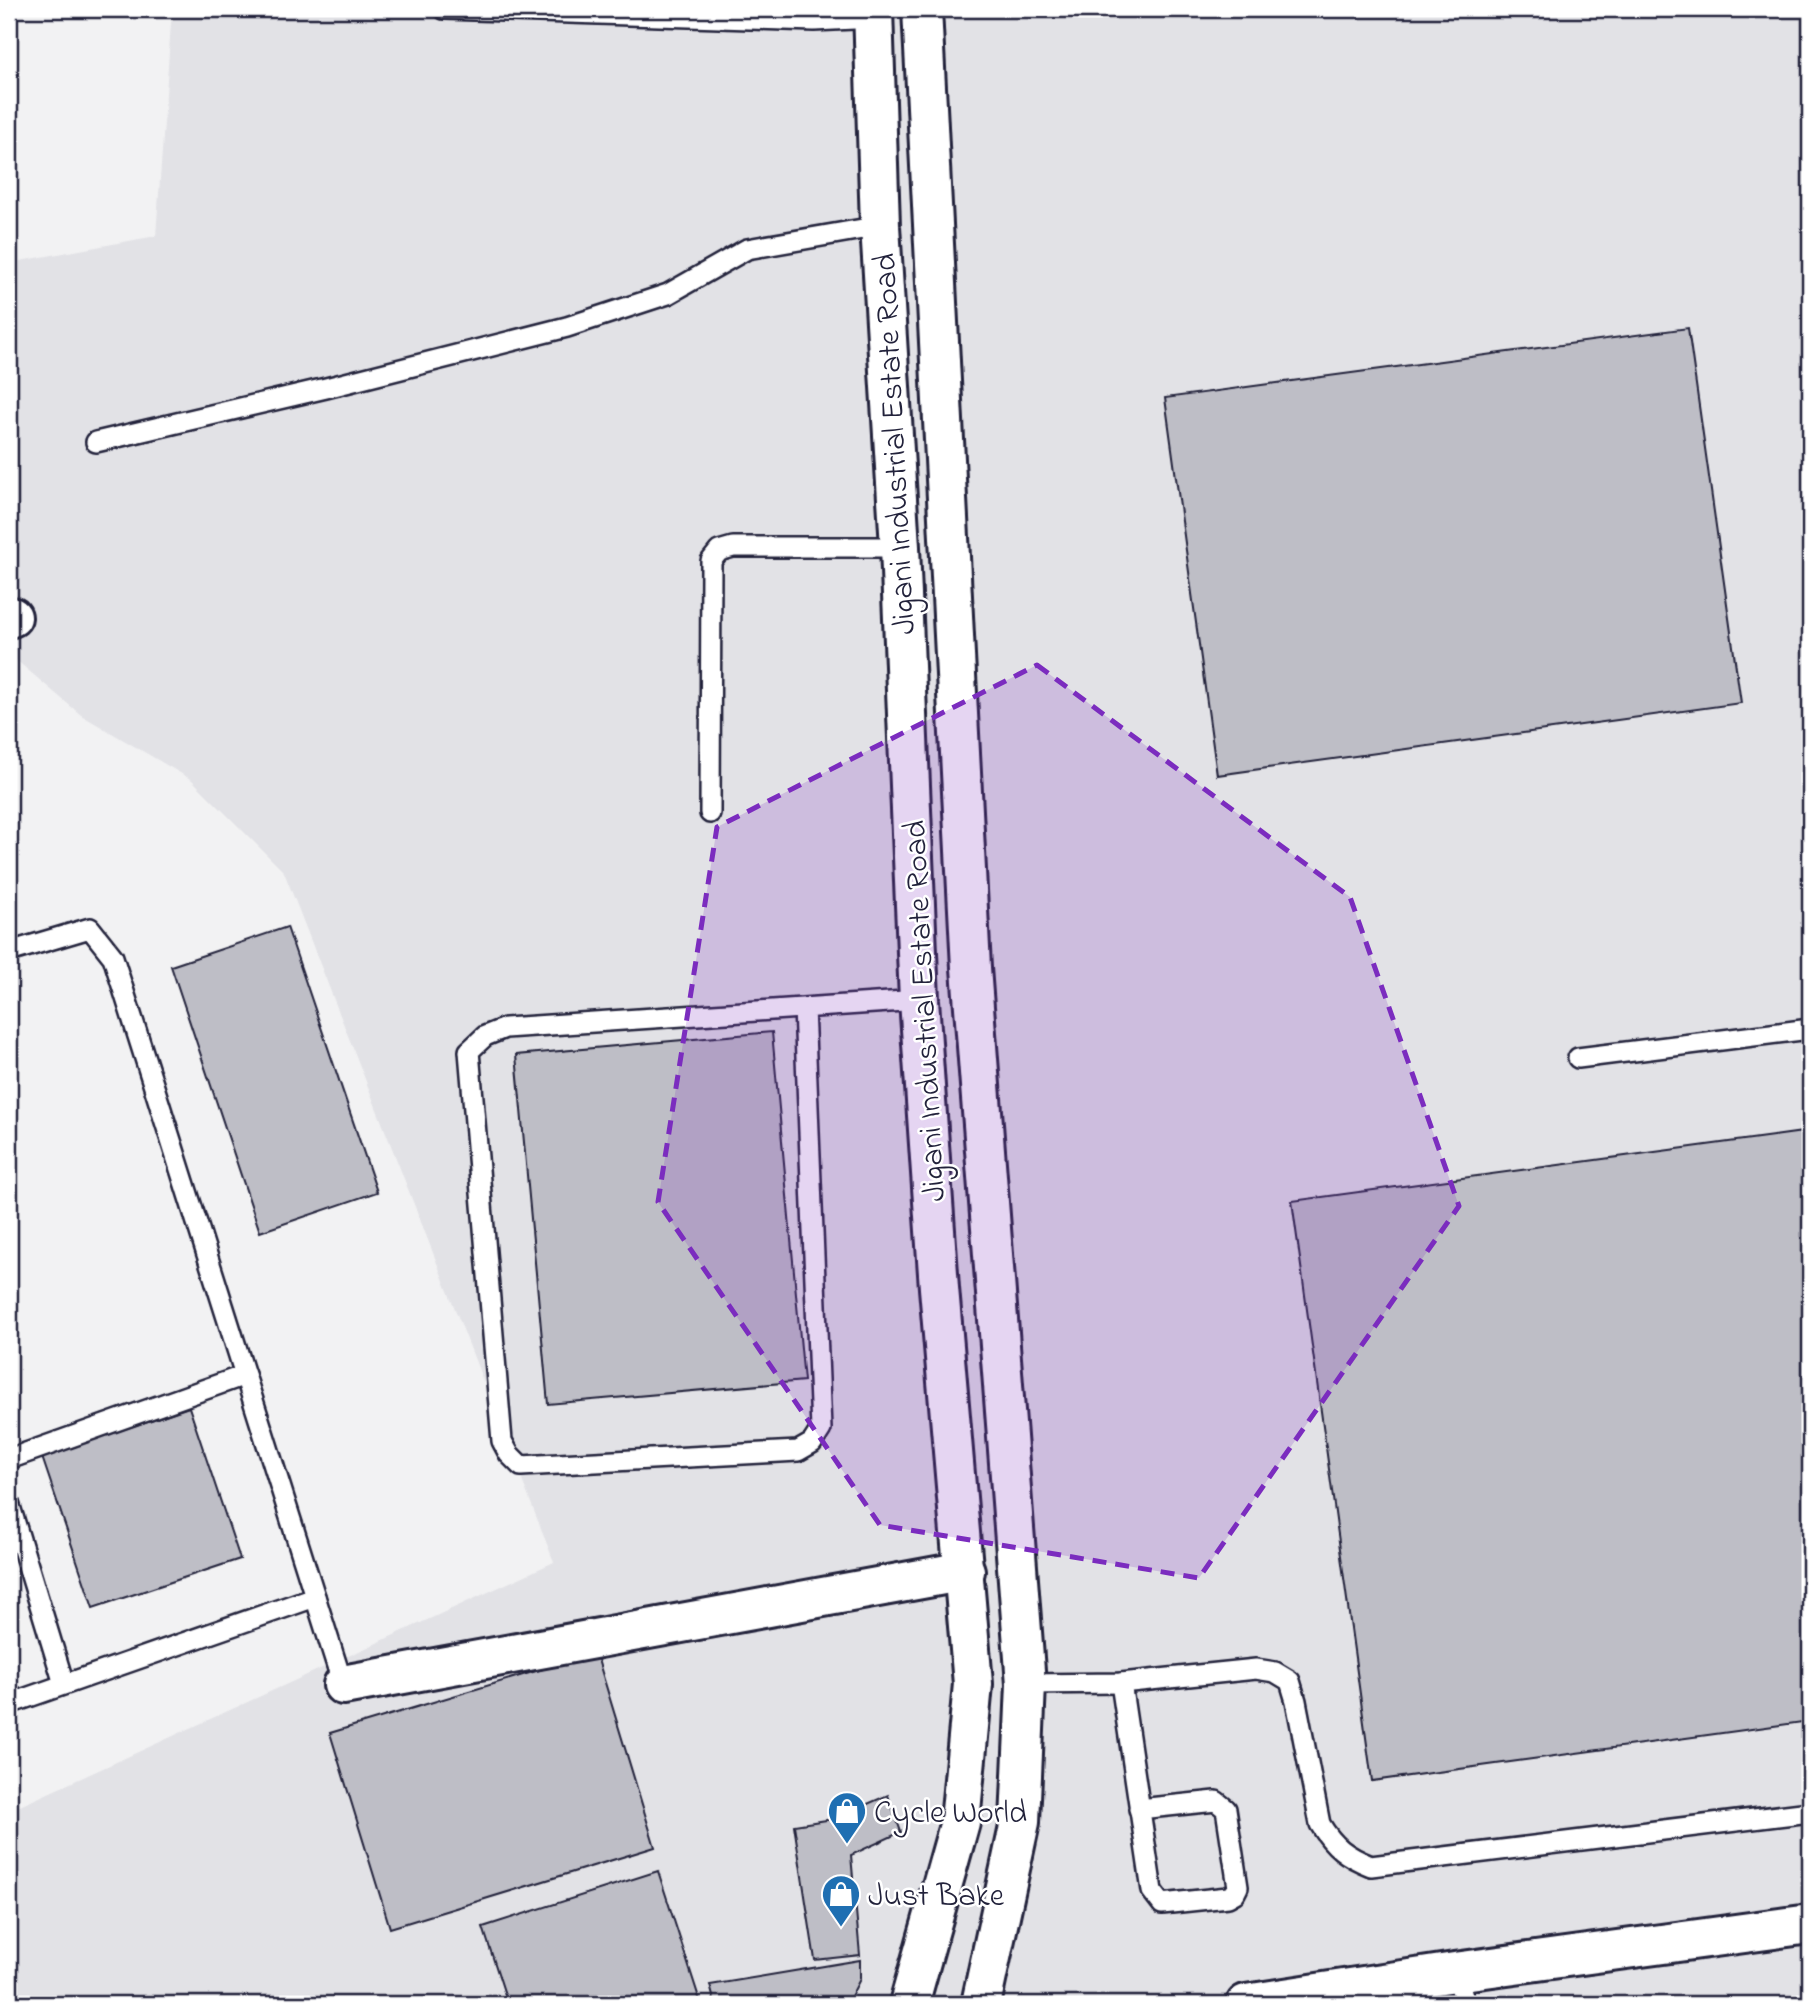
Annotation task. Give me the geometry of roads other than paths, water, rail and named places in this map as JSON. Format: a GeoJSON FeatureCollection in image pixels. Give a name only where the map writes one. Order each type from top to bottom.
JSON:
{"type":"FeatureCollection","features":[{"type":"Feature","properties":{"kind":"main road","name":"Jigani Industrial Estate Road"},"geometry":{"type":"LineString","coordinates":[[922,9],[971,968],[1026,1684],[1020,1822],[981,2004]]}},
{"type":"Feature","properties":{"kind":"main road","name":"Jigani Industrial Estate Road"},"geometry":{"type":"LineString","coordinates":[[873,13],[880,226],[900,547],[919,1000],[939,1288],[973,1684],[960,1822],[909,2004]]}},
{"type":"Feature","properties":{"kind":"main road"},"geometry":{"type":"LineString","coordinates":[[343,1685],[965,1571]]}},
{"type":"Feature","properties":{"kind":"main road"},"geometry":{"type":"LineString","coordinates":[[1245,2004],[1460,1988],[1810,1924]]}},
{"type":"Feature","properties":{"kind":"lane"},"geometry":{"type":"LineString","coordinates":[[444,9],[814,22],[873,13]]}},
{"type":"Feature","properties":{"kind":"lane"},"geometry":{"type":"LineString","coordinates":[[96,442],[567,327],[668,294],[747,249],[880,226]]}},
{"type":"Feature","properties":{"kind":"lane"},"geometry":{"type":"LineString","coordinates":[[710,813],[711,561],[719,551],[733,547],[900,547]]}},
{"type":"Feature","properties":{"kind":"lane"},"geometry":{"type":"LineString","coordinates":[[9,952],[90,928],[113,957],[343,1685]]}},
{"type":"Feature","properties":{"kind":"lane"},"geometry":{"type":"LineString","coordinates":[[804,1008],[821,1429],[812,1443],[799,1451],[521,1466],[509,1454],[502,1441],[469,1051],[485,1036],[505,1028],[919,1000]]}},
{"type":"Feature","properties":{"kind":"lane"},"geometry":{"type":"LineString","coordinates":[[1578,1058],[1810,1029]]}},
{"type":"Feature","properties":{"kind":"lane"},"geometry":{"type":"LineString","coordinates":[[9,1459],[245,1375]]}},
{"type":"Feature","properties":{"kind":"lane"},"geometry":{"type":"LineString","coordinates":[[9,1503],[64,1684]]}},
{"type":"Feature","properties":{"kind":"lane"},"geometry":{"type":"LineString","coordinates":[[9,1704],[315,1597]]}},
{"type":"Feature","properties":{"kind":"lane"},"geometry":{"type":"LineString","coordinates":[[1026,1684],[1121,1683],[1256,1669],[1275,1672],[1290,1681],[1296,1701],[1320,1824],[1330,1841],[1351,1858],[1371,1866],[1810,1812]]}},
{"type":"Feature","properties":{"kind":"lane"},"geometry":{"type":"LineString","coordinates":[[1121,1683],[1139,1809],[1152,1891],[1156,1899],[1163,1904],[1228,1897],[1235,1893],[1238,1887],[1226,1809],[1222,1804],[1216,1801],[1139,1809]]}},
{"type":"Feature","properties":{"kind":"place","name":"Cycle World"},"geometry":{"type":"Point","coordinates":[847,1845]}},
{"type":"Feature","properties":{"kind":"place","name":"Just Bake"},"geometry":{"type":"Point","coordinates":[841,1928]}}]}
